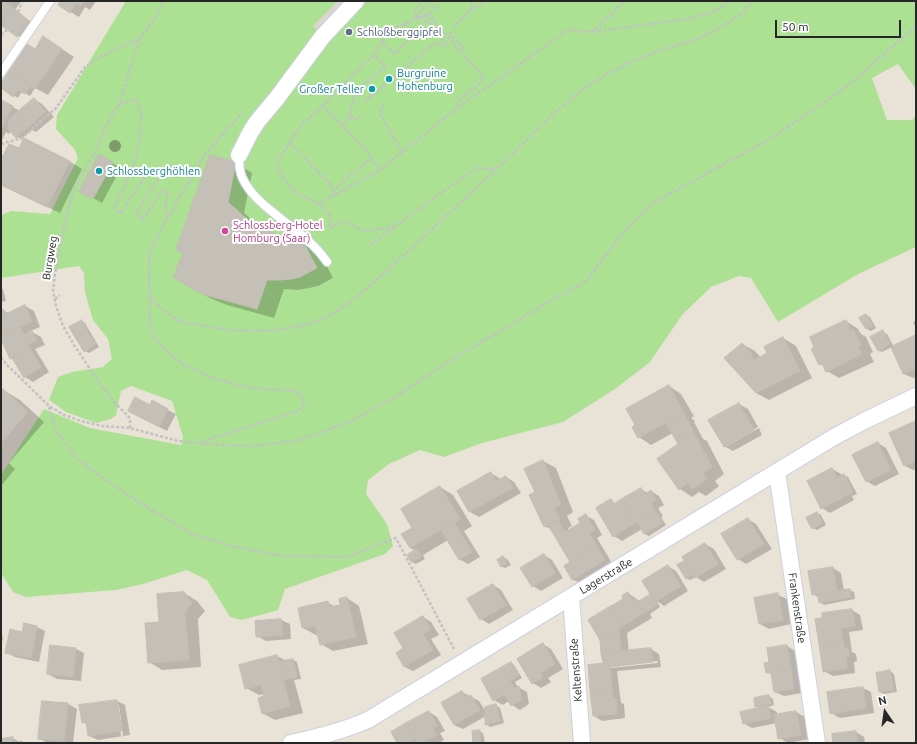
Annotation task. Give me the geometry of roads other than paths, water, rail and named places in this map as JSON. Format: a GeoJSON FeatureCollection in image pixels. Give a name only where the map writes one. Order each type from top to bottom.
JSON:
{"type":"FeatureCollection","features":[{"type":"Feature","properties":{"kind":"street"},"geometry":{"type":"LineString","coordinates":[[239,155],[257,122],[277,98],[323,36],[356,1]]}},
{"type":"Feature","properties":{"kind":"street","name":"Lagerstraße"},"geometry":{"type":"LineString","coordinates":[[291,743],[351,727],[368,720],[461,662],[571,598],[834,438],[864,421],[916,396]]}},
{"type":"Feature","properties":{"kind":"street","name":"Frankenstraße"},"geometry":{"type":"LineString","coordinates":[[777,472],[817,743]]}},
{"type":"Feature","properties":{"kind":"street","name":"Keltenstraße"},"geometry":{"type":"LineString","coordinates":[[571,598],[582,743]]}},
{"type":"Feature","properties":{"kind":"lane"},"geometry":{"type":"LineString","coordinates":[[1,74],[50,1]]}},
{"type":"Feature","properties":{"kind":"lane"},"geometry":{"type":"LineString","coordinates":[[239,155],[239,166],[242,176],[254,195],[262,204],[313,246],[327,262]]}},
{"type":"Feature","properties":{"kind":"place","name":"Schloßberggipfel"},"geometry":{"type":"Point","coordinates":[349,32]}},
{"type":"Feature","properties":{"kind":"place","name":"Burgruine Hohenburg"},"geometry":{"type":"Point","coordinates":[389,79]}},
{"type":"Feature","properties":{"kind":"place","name":"Großer Teller"},"geometry":{"type":"Point","coordinates":[372,89]}},
{"type":"Feature","properties":{"kind":"place","name":"Schlossberghöhlen"},"geometry":{"type":"Point","coordinates":[99,171]}},
{"type":"Feature","properties":{"kind":"place","name":"Schlossberg-Hotel Homburg (Saar)"},"geometry":{"type":"Point","coordinates":[225,231]}}]}
